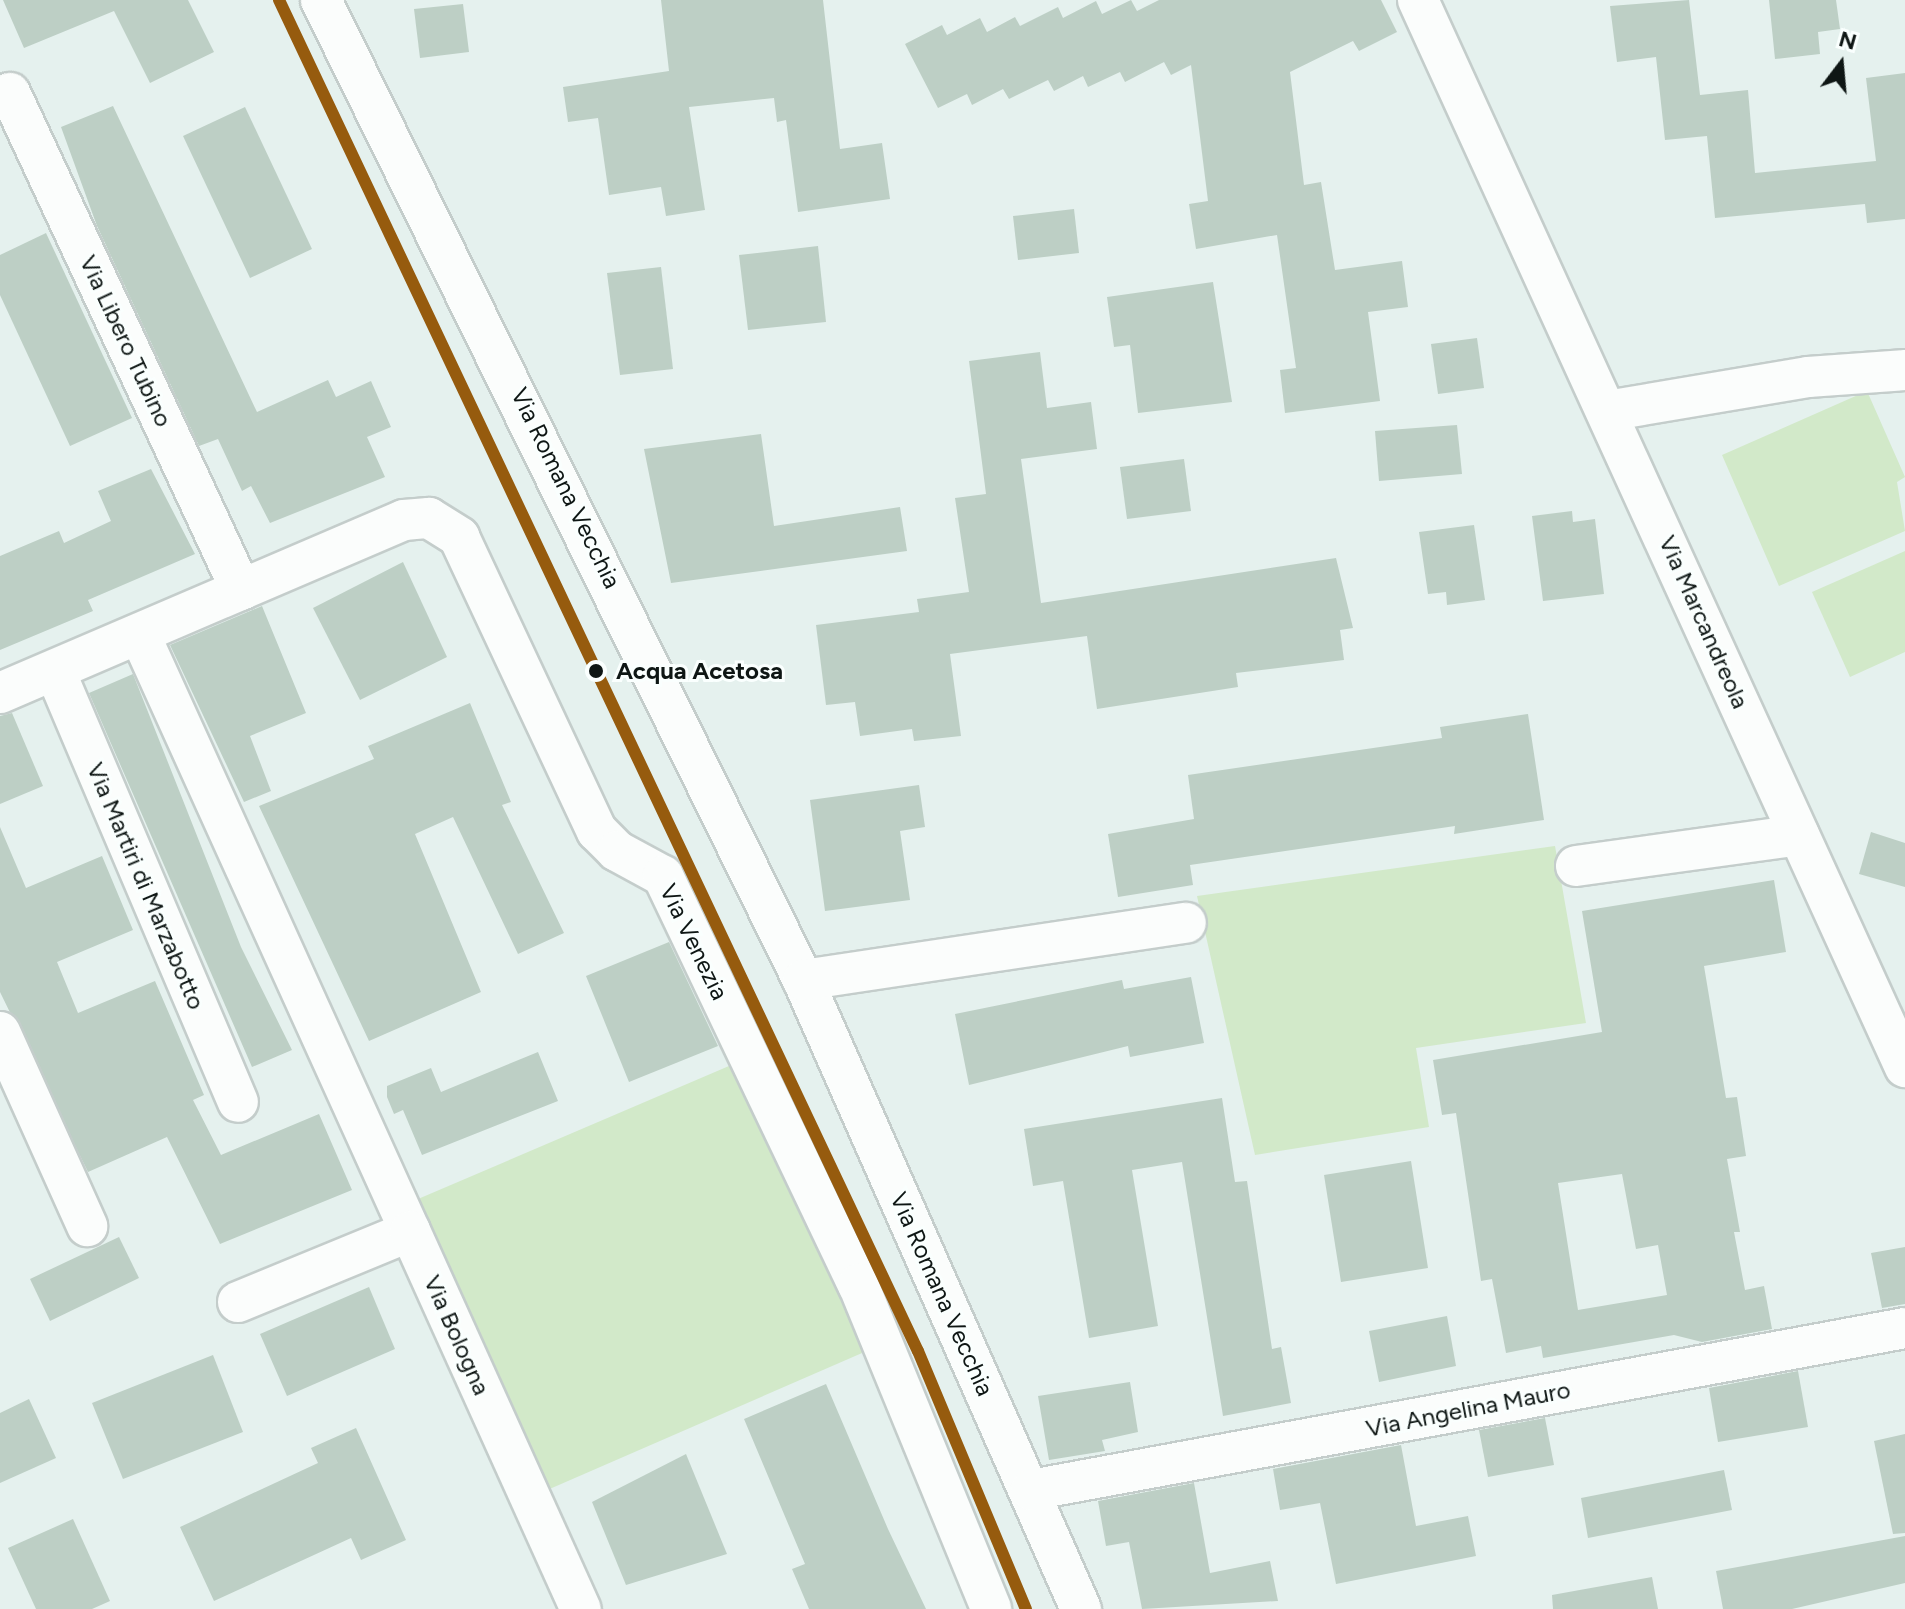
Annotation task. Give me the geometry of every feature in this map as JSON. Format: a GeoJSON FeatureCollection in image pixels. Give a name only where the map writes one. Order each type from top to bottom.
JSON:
{"type":"FeatureCollection","features":[{"type":"Feature","properties":{"kind":"street","name":"Via Romana Vecchia"},"geometry":{"type":"LineString","coordinates":[[321,0],[803,980],[1081,1609]]}},
{"type":"Feature","properties":{"kind":"street","name":"Via Marcandreola"},"geometry":{"type":"LineString","coordinates":[[1418,0],[1905,1067]]}},
{"type":"Feature","properties":{"kind":"street","name":"Via Libero Tubino"},"geometry":{"type":"LineString","coordinates":[[10,93],[241,590]]}},
{"type":"Feature","properties":{"kind":"street"},"geometry":{"type":"LineString","coordinates":[[1607,411],[1808,377],[1905,370]]}},
{"type":"Feature","properties":{"kind":"street","name":"Via Venezia"},"geometry":{"type":"LineString","coordinates":[[0,693],[404,520],[429,518],[459,537],[597,831],[617,851],[663,876],[858,1284],[991,1609]]}},
{"type":"Feature","properties":{"kind":"street"},"geometry":{"type":"LineString","coordinates":[[140,635],[410,1231],[238,1302]]}},
{"type":"Feature","properties":{"kind":"street","name":"Via Martiri di Marzabotto"},"geometry":{"type":"LineString","coordinates":[[55,671],[238,1102]]}},
{"type":"Feature","properties":{"kind":"street"},"geometry":{"type":"LineString","coordinates":[[1576,866],[1799,835]]}},
{"type":"Feature","properties":{"kind":"street"},"geometry":{"type":"LineString","coordinates":[[803,980],[1186,923]]}},
{"type":"Feature","properties":{"kind":"street"},"geometry":{"type":"LineString","coordinates":[[0,1032],[87,1226]]}},
{"type":"Feature","properties":{"kind":"street","name":"Via Bologna"},"geometry":{"type":"LineString","coordinates":[[410,1231],[581,1609]]}},
{"type":"Feature","properties":{"kind":"street","name":"Via Angelina Mauro"},"geometry":{"type":"LineString","coordinates":[[1031,1490],[1905,1328]]}},
{"type":"Feature","properties":{"kind":"green space"},"geometry":{"type":"Polygon","coordinates":[[[1867,391],[1905,477],[1897,482],[1905,531],[1779,586],[1722,455],[1867,391]]]}},
{"type":"Feature","properties":{"kind":"green space"},"geometry":{"type":"Polygon","coordinates":[[[1905,551],[1905,652],[1850,677],[1812,592],[1905,551]]]}},
{"type":"Feature","properties":{"kind":"green space"},"geometry":{"type":"Polygon","coordinates":[[[1555,846],[1586,1023],[1416,1048],[1429,1127],[1255,1155],[1197,896],[1555,846]]]}},
{"type":"Feature","properties":{"kind":"green space"},"geometry":{"type":"Polygon","coordinates":[[[736,1063],[869,1350],[545,1491],[411,1202],[736,1063]]]}},
{"type":"Feature","properties":{"kind":"building"},"geometry":{"type":"Polygon","coordinates":[[[3,0],[188,0],[214,52],[150,83],[114,11],[24,48],[3,0]]]}},
{"type":"Feature","properties":{"kind":"building"},"geometry":{"type":"Polygon","coordinates":[[[661,0],[823,0],[840,149],[882,143],[890,199],[798,212],[786,120],[777,122],[774,98],[689,107],[705,210],[666,216],[661,187],[609,195],[598,118],[568,122],[563,87],[669,71],[661,0]]]}},
{"type":"Feature","properties":{"kind":"building"},"geometry":{"type":"Polygon","coordinates":[[[1131,0],[1137,11],[1159,0],[1381,0],[1397,32],[1359,51],[1353,41],[1290,72],[1304,185],[1321,182],[1335,270],[1402,261],[1408,307],[1368,312],[1380,401],[1285,413],[1280,370],[1296,368],[1277,235],[1196,249],[1189,204],[1208,201],[1191,65],[1171,75],[1164,62],[1125,82],[1120,72],[1088,87],[1083,76],[1054,91],[1048,80],[1009,99],[1003,89],[972,105],[967,94],[938,108],[905,44],[942,25],[947,35],[980,18],[987,32],[1015,17],[1020,26],[1058,7],[1063,18],[1096,1],[1102,14],[1131,0]]]}},
{"type":"Feature","properties":{"kind":"building"},"geometry":{"type":"Polygon","coordinates":[[[1689,0],[1700,95],[1748,90],[1755,173],[1876,161],[1866,78],[1905,73],[1905,219],[1867,223],[1865,204],[1715,218],[1707,136],[1665,140],[1656,57],[1617,62],[1610,6],[1689,0]]]}},
{"type":"Feature","properties":{"kind":"building"},"geometry":{"type":"Polygon","coordinates":[[[1769,0],[1836,0],[1840,29],[1818,32],[1820,54],[1775,59],[1769,0]]]}},
{"type":"Feature","properties":{"kind":"building"},"geometry":{"type":"Polygon","coordinates":[[[463,4],[469,52],[420,58],[414,9],[463,4]]]}},
{"type":"Feature","properties":{"kind":"building"},"geometry":{"type":"Polygon","coordinates":[[[113,106],[257,412],[328,380],[336,397],[371,381],[391,427],[367,437],[385,477],[270,523],[251,486],[242,491],[218,439],[199,446],[97,226],[61,127],[113,106]]]}},
{"type":"Feature","properties":{"kind":"building"},"geometry":{"type":"Polygon","coordinates":[[[245,107],[312,249],[250,278],[183,136],[245,107]]]}},
{"type":"Feature","properties":{"kind":"building"},"geometry":{"type":"Polygon","coordinates":[[[1074,209],[1079,253],[1018,260],[1013,216],[1074,209]]]}},
{"type":"Feature","properties":{"kind":"building"},"geometry":{"type":"Polygon","coordinates":[[[46,233],[132,418],[70,446],[0,295],[0,255],[46,233]]]}},
{"type":"Feature","properties":{"kind":"building"},"geometry":{"type":"Polygon","coordinates":[[[818,246],[826,322],[748,330],[739,255],[818,246]]]}},
{"type":"Feature","properties":{"kind":"building"},"geometry":{"type":"Polygon","coordinates":[[[661,267],[673,369],[620,375],[607,273],[661,267]]]}},
{"type":"Feature","properties":{"kind":"building"},"geometry":{"type":"Polygon","coordinates":[[[1213,282],[1232,402],[1138,413],[1130,345],[1114,347],[1107,297],[1213,282]]]}},
{"type":"Feature","properties":{"kind":"building"},"geometry":{"type":"Polygon","coordinates":[[[1477,338],[1484,388],[1438,394],[1431,344],[1477,338]]]}},
{"type":"Feature","properties":{"kind":"building"},"geometry":{"type":"Polygon","coordinates":[[[1040,352],[1047,408],[1091,402],[1097,449],[1021,459],[1041,603],[1336,558],[1353,628],[1340,630],[1344,660],[1236,673],[1238,687],[1097,709],[1087,636],[950,654],[961,736],[914,741],[912,729],[860,736],[855,702],[826,705],[816,625],[919,612],[917,599],[969,592],[955,498],[986,494],[969,361],[1040,352]]]}},
{"type":"Feature","properties":{"kind":"building"},"geometry":{"type":"Polygon","coordinates":[[[1457,425],[1462,474],[1379,481],[1375,431],[1457,425]]]}},
{"type":"Feature","properties":{"kind":"building"},"geometry":{"type":"Polygon","coordinates":[[[761,434],[774,526],[900,507],[907,551],[671,583],[644,449],[761,434]]]}},
{"type":"Feature","properties":{"kind":"building"},"geometry":{"type":"Polygon","coordinates":[[[1184,459],[1191,511],[1127,519],[1120,467],[1184,459]]]}},
{"type":"Feature","properties":{"kind":"building"},"geometry":{"type":"Polygon","coordinates":[[[151,469],[195,554],[88,600],[93,611],[0,650],[0,556],[59,531],[64,543],[111,521],[98,491],[151,469]]]}},
{"type":"Feature","properties":{"kind":"building"},"geometry":{"type":"Polygon","coordinates":[[[1572,511],[1573,522],[1595,519],[1604,594],[1543,601],[1532,516],[1572,511]]]}},
{"type":"Feature","properties":{"kind":"building"},"geometry":{"type":"Polygon","coordinates":[[[1474,525],[1485,600],[1447,605],[1446,592],[1428,594],[1419,532],[1474,525]]]}},
{"type":"Feature","properties":{"kind":"building"},"geometry":{"type":"Polygon","coordinates":[[[403,562],[447,657],[360,700],[313,608],[403,562]]]}},
{"type":"Feature","properties":{"kind":"building"},"geometry":{"type":"Polygon","coordinates":[[[262,606],[306,713],[250,736],[271,791],[244,802],[170,645],[262,606]]]}},
{"type":"Feature","properties":{"kind":"building"},"geometry":{"type":"Polygon","coordinates":[[[133,674],[241,947],[292,1050],[252,1067],[89,693],[133,674]]]}},
{"type":"Feature","properties":{"kind":"building"},"geometry":{"type":"Polygon","coordinates":[[[470,703],[511,802],[502,805],[564,933],[518,954],[453,817],[415,834],[481,992],[369,1041],[259,806],[374,759],[368,746],[470,703]]]}},
{"type":"Feature","properties":{"kind":"building"},"geometry":{"type":"Polygon","coordinates":[[[12,713],[43,786],[0,804],[0,716],[12,713]]]}},
{"type":"Feature","properties":{"kind":"building"},"geometry":{"type":"Polygon","coordinates":[[[1528,714],[1544,820],[1454,834],[1455,826],[1190,865],[1193,885],[1118,897],[1108,834],[1194,819],[1188,775],[1442,738],[1440,727],[1528,714]]]}},
{"type":"Feature","properties":{"kind":"building"},"geometry":{"type":"Polygon","coordinates":[[[919,785],[925,827],[900,831],[910,900],[825,911],[810,800],[919,785]]]}},
{"type":"Feature","properties":{"kind":"building"},"geometry":{"type":"Polygon","coordinates":[[[0,827],[26,888],[102,856],[133,930],[57,962],[78,1013],[155,981],[204,1095],[193,1100],[221,1155],[319,1114],[352,1190],[220,1244],[167,1137],[88,1172],[0,992],[0,827]]]}},
{"type":"Feature","properties":{"kind":"building"},"geometry":{"type":"Polygon","coordinates":[[[1871,832],[1905,843],[1905,887],[1859,874],[1871,832]]]}},
{"type":"Feature","properties":{"kind":"building"},"geometry":{"type":"Polygon","coordinates":[[[1774,880],[1786,952],[1704,966],[1726,1098],[1737,1097],[1746,1156],[1727,1159],[1740,1232],[1734,1232],[1745,1290],[1764,1286],[1772,1329],[1702,1342],[1674,1335],[1543,1358],[1541,1346],[1506,1353],[1492,1279],[1481,1281],[1456,1113],[1442,1115],[1433,1060],[1602,1032],[1582,911],[1774,880]],[[1622,1174],[1558,1183],[1578,1310],[1667,1295],[1658,1245],[1636,1249],[1622,1174]]]}},
{"type":"Feature","properties":{"kind":"building"},"geometry":{"type":"Polygon","coordinates":[[[669,942],[718,1046],[629,1082],[586,976],[669,942]]]}},
{"type":"Feature","properties":{"kind":"building"},"geometry":{"type":"Polygon","coordinates":[[[1191,977],[1204,1043],[1130,1057],[1128,1046],[969,1085],[955,1014],[1122,980],[1124,989],[1191,977]]]}},
{"type":"Feature","properties":{"kind":"building"},"geometry":{"type":"Polygon","coordinates":[[[538,1052],[558,1101],[422,1155],[403,1110],[394,1114],[387,1097],[387,1086],[431,1068],[441,1092],[538,1052]]]}},
{"type":"Feature","properties":{"kind":"building"},"geometry":{"type":"Polygon","coordinates":[[[1222,1098],[1235,1182],[1247,1181],[1272,1349],[1281,1347],[1291,1403],[1223,1416],[1182,1162],[1132,1170],[1158,1326],[1089,1338],[1063,1181],[1033,1186],[1024,1129],[1222,1098]]]}},
{"type":"Feature","properties":{"kind":"building"},"geometry":{"type":"Polygon","coordinates":[[[1411,1161],[1428,1268],[1341,1282],[1324,1175],[1411,1161]]]}},
{"type":"Feature","properties":{"kind":"building"},"geometry":{"type":"Polygon","coordinates":[[[119,1237],[139,1278],[50,1321],[30,1279],[119,1237]]]}},
{"type":"Feature","properties":{"kind":"building"},"geometry":{"type":"Polygon","coordinates":[[[1905,1247],[1905,1304],[1882,1308],[1871,1253],[1905,1247]]]}},
{"type":"Feature","properties":{"kind":"building"},"geometry":{"type":"Polygon","coordinates":[[[369,1287],[395,1349],[287,1396],[260,1334],[369,1287]]]}},
{"type":"Feature","properties":{"kind":"building"},"geometry":{"type":"Polygon","coordinates":[[[1447,1316],[1456,1366],[1379,1382],[1369,1331],[1447,1316]]]}},
{"type":"Feature","properties":{"kind":"building"},"geometry":{"type":"Polygon","coordinates":[[[213,1355],[243,1432],[123,1479],[92,1403],[213,1355]]]}},
{"type":"Feature","properties":{"kind":"building"},"geometry":{"type":"Polygon","coordinates":[[[1798,1371],[1808,1427],[1718,1442],[1709,1388],[1798,1371]]]}},
{"type":"Feature","properties":{"kind":"building"},"geometry":{"type":"Polygon","coordinates":[[[1130,1382],[1138,1432],[1102,1440],[1105,1451],[1049,1460],[1038,1396],[1130,1382]]]}},
{"type":"Feature","properties":{"kind":"building"},"geometry":{"type":"Polygon","coordinates":[[[826,1384],[926,1609],[809,1609],[792,1569],[805,1564],[744,1419],[826,1384]]]}},
{"type":"Feature","properties":{"kind":"building"},"geometry":{"type":"Polygon","coordinates":[[[29,1399],[56,1458],[0,1483],[0,1413],[29,1399]]]}},
{"type":"Feature","properties":{"kind":"building"},"geometry":{"type":"Polygon","coordinates":[[[1545,1418],[1554,1465],[1488,1477],[1479,1430],[1545,1418]]]}},
{"type":"Feature","properties":{"kind":"building"},"geometry":{"type":"Polygon","coordinates":[[[356,1428],[406,1540],[361,1560],[351,1538],[214,1601],[180,1527],[318,1463],[311,1448],[356,1428]]]}},
{"type":"Feature","properties":{"kind":"building"},"geometry":{"type":"Polygon","coordinates":[[[1905,1434],[1905,1533],[1893,1534],[1874,1441],[1905,1434]]]}},
{"type":"Feature","properties":{"kind":"building"},"geometry":{"type":"Polygon","coordinates":[[[1401,1445],[1416,1526],[1468,1516],[1476,1556],[1336,1584],[1320,1503],[1280,1510],[1273,1469],[1401,1445]]]}},
{"type":"Feature","properties":{"kind":"building"},"geometry":{"type":"Polygon","coordinates":[[[686,1454],[727,1554],[626,1585],[592,1502],[686,1454]]]}},
{"type":"Feature","properties":{"kind":"building"},"geometry":{"type":"Polygon","coordinates":[[[1724,1470],[1732,1510],[1588,1538],[1581,1498],[1724,1470]]]}},
{"type":"Feature","properties":{"kind":"building"},"geometry":{"type":"Polygon","coordinates":[[[1194,1483],[1210,1573],[1270,1561],[1278,1601],[1142,1609],[1129,1542],[1106,1546],[1098,1501],[1194,1483]]]}},
{"type":"Feature","properties":{"kind":"building"},"geometry":{"type":"Polygon","coordinates":[[[73,1519],[110,1601],[92,1609],[36,1609],[8,1548],[73,1519]]]}},
{"type":"Feature","properties":{"kind":"building"},"geometry":{"type":"Polygon","coordinates":[[[1905,1536],[1905,1583],[1792,1609],[1723,1609],[1716,1571],[1905,1536]]]}},
{"type":"Feature","properties":{"kind":"building"},"geometry":{"type":"Polygon","coordinates":[[[1652,1577],[1658,1609],[1553,1609],[1552,1595],[1652,1577]]]}},
{"type":"Feature","properties":{"kind":"transit line"},"geometry":{"type":"LineString","coordinates":[[279,0],[918,1351],[1026,1609]]}},
{"type":"Feature","properties":{"kind":"place","name":"Acqua Acetosa"},"geometry":{"type":"Point","coordinates":[596,671]}}]}
